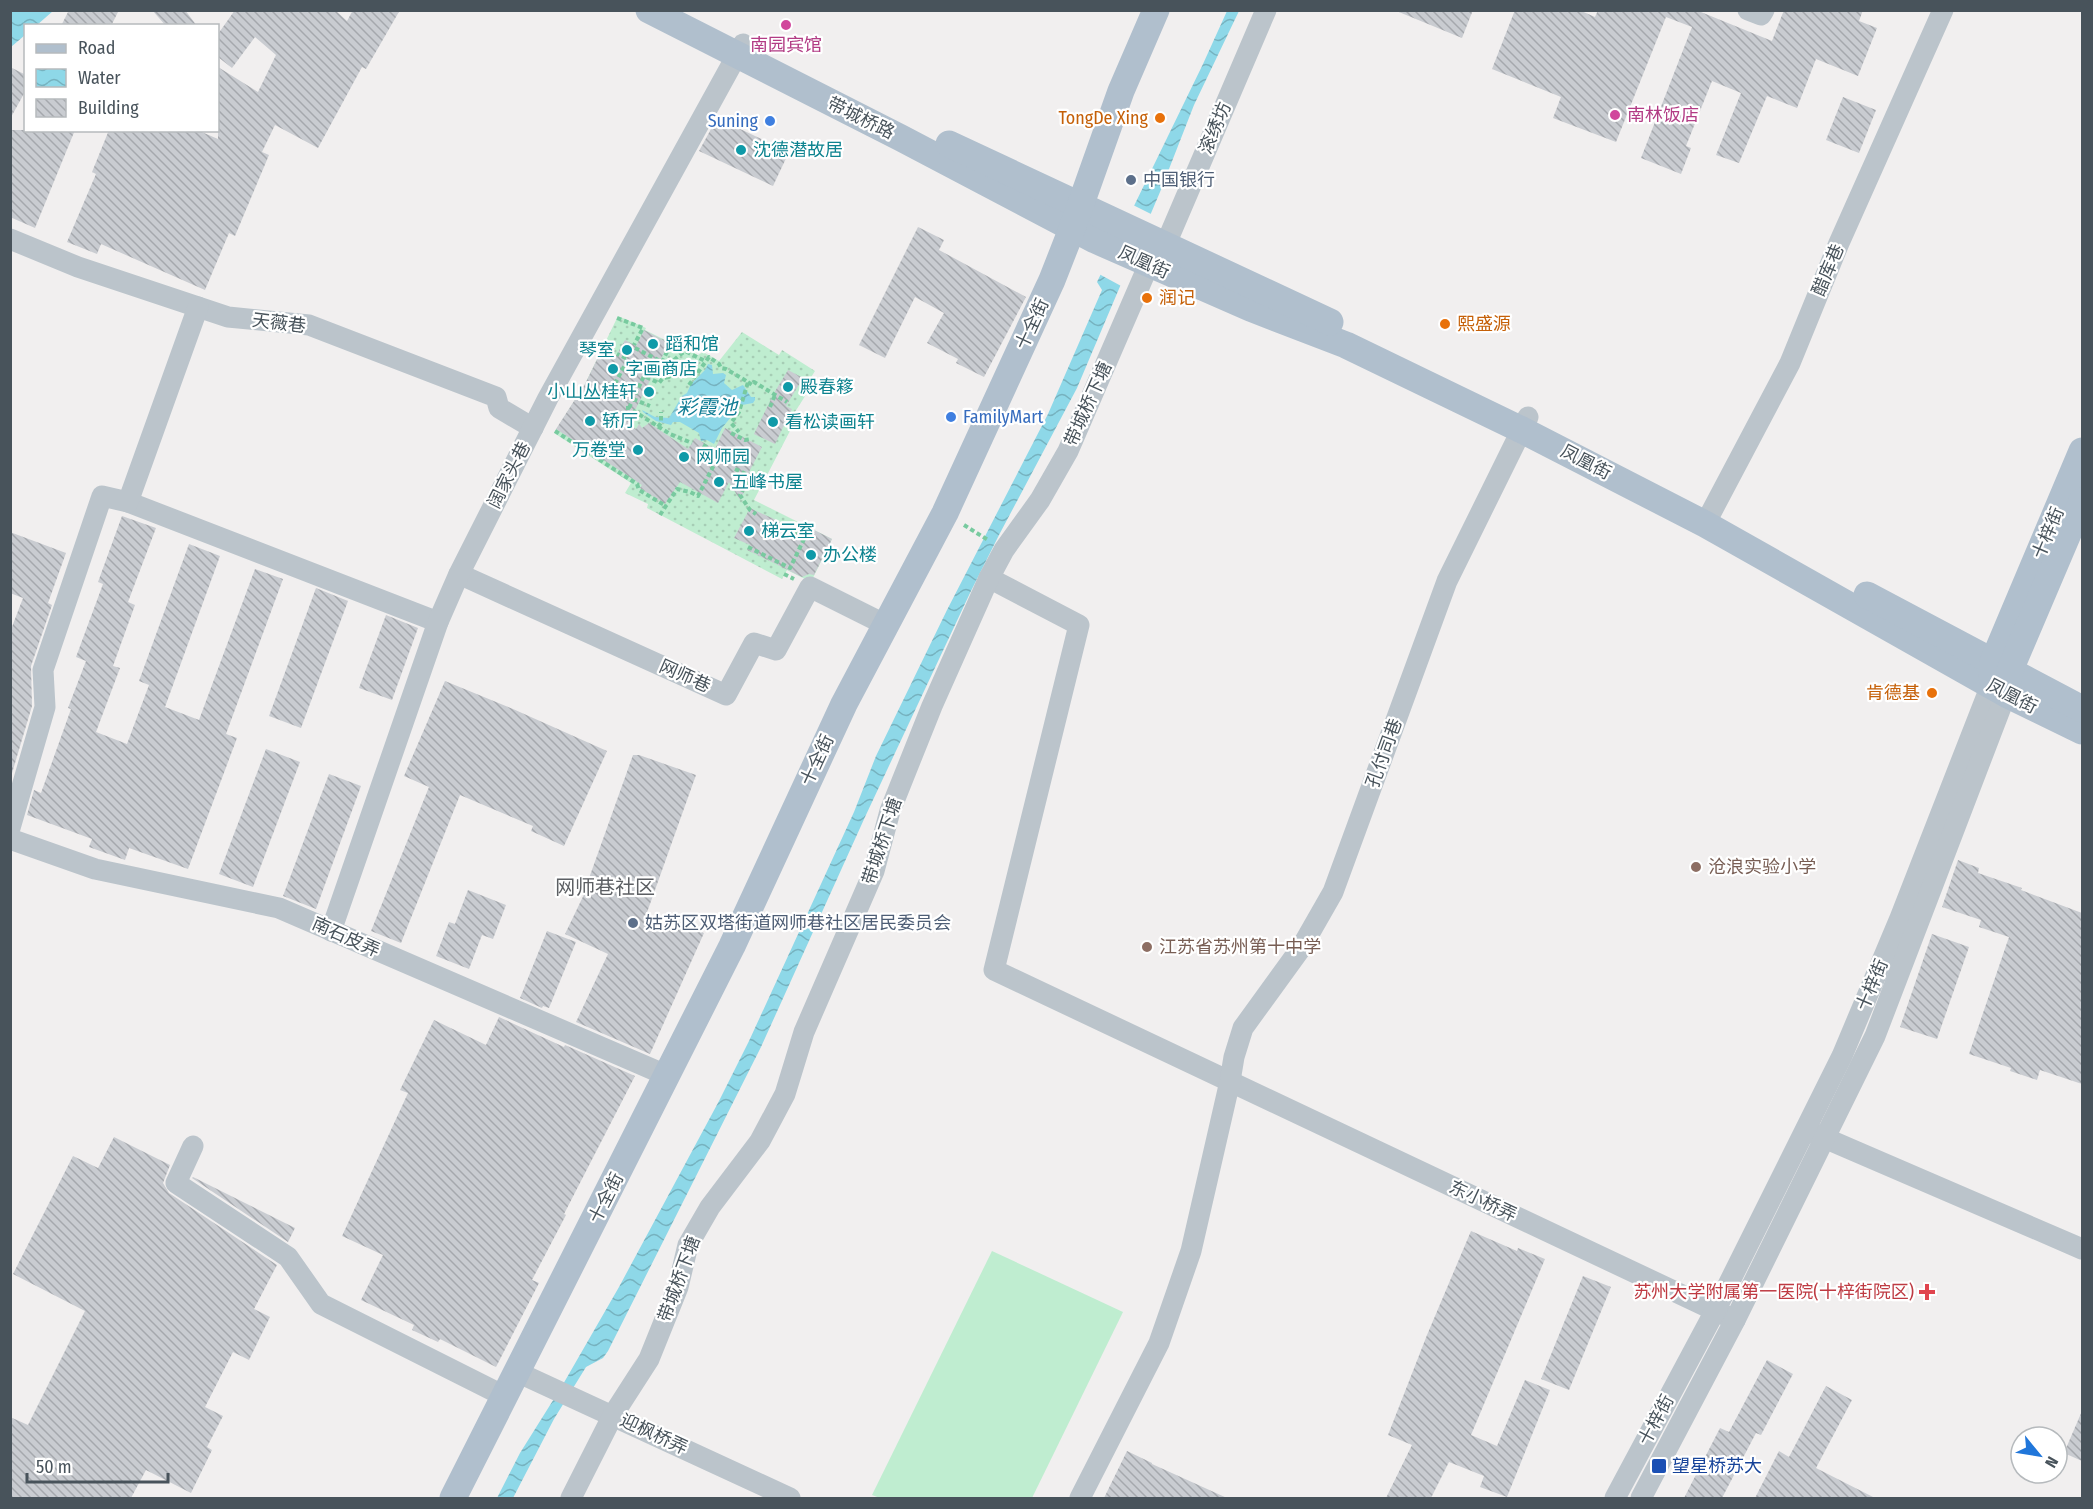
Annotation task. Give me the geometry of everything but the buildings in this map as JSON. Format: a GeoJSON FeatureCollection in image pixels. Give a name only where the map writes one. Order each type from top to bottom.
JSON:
{"type":"FeatureCollection","features":[{"type":"Feature","properties":{"kind":"main road","name":"带城桥路"},"geometry":{"type":"LineString","coordinates":[[649,10],[907,125],[1089,223]]}},
{"type":"Feature","properties":{"kind":"main road","name":"带城桥路"},"geometry":{"type":"LineString","coordinates":[[679,10],[740,50]]}},
{"type":"Feature","properties":{"kind":"main road","name":"十全街"},"geometry":{"type":"LineString","coordinates":[[453,1498],[668,1076],[732,946],[820,753],[884,624],[945,513],[1052,280],[1089,223],[1121,91],[1156,10]]}},
{"type":"Feature","properties":{"kind":"main road","name":"凤凰街"},"geometry":{"type":"LineString","coordinates":[[1089,223],[1157,255],[1300,307],[1708,518],[2000,678],[2082,731]]}},
{"type":"Feature","properties":{"kind":"main road","name":"十梓街"},"geometry":{"type":"LineString","coordinates":[[2000,678],[2082,451]]}},
{"type":"Feature","properties":{"kind":"main road","name":"十梓街"},"geometry":{"type":"LineString","coordinates":[[2000,678],[2082,501]]}},
{"type":"Feature","properties":{"kind":"main road","name":"凤凰街"},"geometry":{"type":"LineString","coordinates":[[2000,678],[2082,709]]}},
{"type":"Feature","properties":{"kind":"street","name":"滚绣坊"},"geometry":{"type":"LineString","coordinates":[[1157,255],[1266,10]]}},
{"type":"Feature","properties":{"kind":"street"},"geometry":{"type":"LineString","coordinates":[[1748,10],[1761,15],[1764,10]]}},
{"type":"Feature","properties":{"kind":"street","name":"醋库巷"},"geometry":{"type":"LineString","coordinates":[[1708,518],[1790,363],[1839,243],[1943,10]]}},
{"type":"Feature","properties":{"kind":"street","name":"阔家头巷"},"geometry":{"type":"LineString","coordinates":[[331,931],[438,622],[459,574],[533,428],[740,50]]}},
{"type":"Feature","properties":{"kind":"street","name":"天薇巷"},"geometry":{"type":"LineString","coordinates":[[10,239],[78,267],[228,317],[309,325],[496,397],[498,408],[533,428]]}},
{"type":"Feature","properties":{"kind":"street","name":"带城桥下塘"},"geometry":{"type":"LineString","coordinates":[[571,1498],[612,1415],[649,1359],[678,1287],[688,1245],[710,1207],[760,1141],[785,1094],[804,1032],[874,871],[890,811],[932,706],[989,578],[1004,550],[1040,500],[1068,451],[1157,255]]}},
{"type":"Feature","properties":{"kind":"street"},"geometry":{"type":"LineString","coordinates":[[128,502],[198,307]]}},
{"type":"Feature","properties":{"kind":"street","name":"孔付司巷"},"geometry":{"type":"LineString","coordinates":[[1080,1498],[1159,1343],[1191,1251],[1234,1057],[1243,1028],[1301,948],[1333,892],[1447,582],[1525,424]]}},
{"type":"Feature","properties":{"kind":"street"},"geometry":{"type":"LineString","coordinates":[[10,828],[45,707],[43,670],[102,496],[128,502],[438,622]]}},
{"type":"Feature","properties":{"kind":"street","name":"网师巷"},"geometry":{"type":"LineString","coordinates":[[459,574],[726,695],[754,643],[776,651],[810,587],[884,624]]}},
{"type":"Feature","properties":{"kind":"street","name":"东小桥弄"},"geometry":{"type":"LineString","coordinates":[[989,578],[1079,625],[994,970],[1735,1320]]}},
{"type":"Feature","properties":{"kind":"street","name":"十梓街"},"geometry":{"type":"LineString","coordinates":[[1615,1498],[1715,1311],[1815,1134],[1875,1036],[2000,678]]}},
{"type":"Feature","properties":{"kind":"street","name":"南石皮弄"},"geometry":{"type":"LineString","coordinates":[[10,838],[95,869],[279,908],[668,1076]]}},
{"type":"Feature","properties":{"kind":"street"},"geometry":{"type":"LineString","coordinates":[[1815,1134],[2082,1249]]}},
{"type":"Feature","properties":{"kind":"street","name":"十梓街"},"geometry":{"type":"LineString","coordinates":[[1641,1498],[1735,1320],[1815,1134]]}},
{"type":"Feature","properties":{"kind":"street"},"geometry":{"type":"LineString","coordinates":[[193,1146],[176,1183],[288,1257],[321,1304],[504,1396]]}},
{"type":"Feature","properties":{"kind":"street","name":"迎枫桥弄"},"geometry":{"type":"LineString","coordinates":[[517,1372],[790,1498]]}},
{"type":"Feature","properties":{"kind":"path"},"geometry":{"type":"LineString","coordinates":[[617,318],[643,328],[635,346],[662,362],[671,344],[705,361]]}},
{"type":"Feature","properties":{"kind":"path"},"geometry":{"type":"LineString","coordinates":[[685,351],[674,359],[669,369],[669,377],[663,378],[659,383],[644,376],[627,408],[659,425],[677,438],[692,443]]}},
{"type":"Feature","properties":{"kind":"path"},"geometry":{"type":"LineString","coordinates":[[608,397],[628,359],[617,354]]}},
{"type":"Feature","properties":{"kind":"path"},"geometry":{"type":"LineString","coordinates":[[688,385],[709,357],[721,368],[752,385],[754,382],[787,402]]}},
{"type":"Feature","properties":{"kind":"path"},"geometry":{"type":"LineString","coordinates":[[739,432],[731,423],[739,412],[748,382]]}},
{"type":"Feature","properties":{"kind":"path"},"geometry":{"type":"LineString","coordinates":[[770,406],[775,395]]}},
{"type":"Feature","properties":{"kind":"path"},"geometry":{"type":"LineString","coordinates":[[633,399],[650,406]]}},
{"type":"Feature","properties":{"kind":"path"},"geometry":{"type":"LineString","coordinates":[[659,425],[661,414]]}},
{"type":"Feature","properties":{"kind":"path"},"geometry":{"type":"LineString","coordinates":[[555,431],[637,484],[639,490],[666,506]]}},
{"type":"Feature","properties":{"kind":"path"},"geometry":{"type":"LineString","coordinates":[[731,433],[745,440],[751,439]]}},
{"type":"Feature","properties":{"kind":"path"},"geometry":{"type":"LineString","coordinates":[[703,445],[713,451]]}},
{"type":"Feature","properties":{"kind":"path"},"geometry":{"type":"LineString","coordinates":[[660,515],[677,489],[698,496],[718,457]]}},
{"type":"Feature","properties":{"kind":"path"},"geometry":{"type":"LineString","coordinates":[[735,470],[750,476],[740,495],[750,510],[756,513]]}},
{"type":"Feature","properties":{"kind":"path"},"geometry":{"type":"LineString","coordinates":[[958,521],[991,542]]}},
{"type":"Feature","properties":{"kind":"path"},"geometry":{"type":"LineString","coordinates":[[748,548],[790,568],[805,537],[775,522]]}},
{"type":"Feature","properties":{"kind":"green space","name":"网师园"},"geometry":{"type":"Polygon","coordinates":[[[618,316],[698,355],[703,352],[719,361],[742,332],[779,355],[782,350],[815,371],[805,387],[809,390],[786,426],[791,429],[754,500],[832,539],[811,582],[787,570],[782,579],[647,508],[648,504],[625,493],[631,483],[554,433],[585,384],[618,316]]]}},
{"type":"Feature","properties":{"kind":"green space"},"geometry":{"type":"Polygon","coordinates":[[[992,1251],[1123,1312],[1032,1498],[880,1498],[872,1495],[992,1251]]]}},
{"type":"Feature","properties":{"kind":"water"},"geometry":{"type":"Polygon","coordinates":[[[11,10],[53,10],[38,24],[24,24],[24,36],[11,47],[11,10]]]}},
{"type":"Feature","properties":{"kind":"water"},"geometry":{"type":"Polygon","coordinates":[[[1227,11],[1239,11],[1194,105],[1160,192],[1077,388],[970,593],[761,1047],[608,1351],[603,1358],[586,1367],[554,1419],[513,1498],[497,1498],[520,1453],[619,1287],[749,1041],[854,812],[876,756],[947,610],[1048,414],[1102,290],[1097,282],[1227,11]]]}},
{"type":"Feature","properties":{"kind":"water","name":"彩霞池"},"geometry":{"type":"Polygon","coordinates":[[[708,364],[712,365],[713,374],[726,375],[724,383],[732,390],[743,385],[751,397],[755,397],[753,403],[742,405],[738,403],[737,398],[732,401],[736,411],[722,428],[714,444],[707,440],[701,441],[699,433],[680,422],[673,422],[671,425],[656,421],[643,412],[642,410],[655,417],[669,418],[682,396],[687,393],[691,384],[708,364]]]}},
{"type":"Feature","properties":{"kind":"pier"},"geometry":{"type":"Polygon","coordinates":[[[1131,204],[1153,215],[1123,287],[1099,274],[1131,204]]]}},
{"type":"Feature","properties":{"kind":"place","name":"南园宾馆"},"geometry":{"type":"Point","coordinates":[786,25]}},
{"type":"Feature","properties":{"kind":"place","name":"南林饭店"},"geometry":{"type":"Point","coordinates":[1615,115]}},
{"type":"Feature","properties":{"kind":"place","name":"TongDe Xing"},"geometry":{"type":"Point","coordinates":[1160,118]}},
{"type":"Feature","properties":{"kind":"place","name":"Suning"},"geometry":{"type":"Point","coordinates":[770,121]}},
{"type":"Feature","properties":{"kind":"place","name":"沈德潜故居"},"geometry":{"type":"Point","coordinates":[741,150]}},
{"type":"Feature","properties":{"kind":"place","name":"中国银行"},"geometry":{"type":"Point","coordinates":[1131,180]}},
{"type":"Feature","properties":{"kind":"place","name":"润记"},"geometry":{"type":"Point","coordinates":[1147,298]}},
{"type":"Feature","properties":{"kind":"place","name":"熙盛源"},"geometry":{"type":"Point","coordinates":[1445,324]}},
{"type":"Feature","properties":{"kind":"place","name":"蹈和馆"},"geometry":{"type":"Point","coordinates":[653,344]}},
{"type":"Feature","properties":{"kind":"place","name":"琴室"},"geometry":{"type":"Point","coordinates":[627,350]}},
{"type":"Feature","properties":{"kind":"place","name":"字画商店"},"geometry":{"type":"Point","coordinates":[613,369]}},
{"type":"Feature","properties":{"kind":"place","name":"殿春簃"},"geometry":{"type":"Point","coordinates":[788,387]}},
{"type":"Feature","properties":{"kind":"place","name":"小山丛桂轩"},"geometry":{"type":"Point","coordinates":[649,392]}},
{"type":"Feature","properties":{"kind":"place","name":"FamilyMart"},"geometry":{"type":"Point","coordinates":[951,417]}},
{"type":"Feature","properties":{"kind":"place","name":"轿厅"},"geometry":{"type":"Point","coordinates":[590,421]}},
{"type":"Feature","properties":{"kind":"place","name":"看松读画轩"},"geometry":{"type":"Point","coordinates":[773,422]}},
{"type":"Feature","properties":{"kind":"place","name":"万卷堂"},"geometry":{"type":"Point","coordinates":[638,450]}},
{"type":"Feature","properties":{"kind":"place","name":"网师园"},"geometry":{"type":"Point","coordinates":[684,457]}},
{"type":"Feature","properties":{"kind":"place","name":"五峰书屋"},"geometry":{"type":"Point","coordinates":[719,482]}},
{"type":"Feature","properties":{"kind":"place","name":"梯云室"},"geometry":{"type":"Point","coordinates":[749,531]}},
{"type":"Feature","properties":{"kind":"place","name":"办公楼"},"geometry":{"type":"Point","coordinates":[811,555]}},
{"type":"Feature","properties":{"kind":"place","name":"肯德基"},"geometry":{"type":"Point","coordinates":[1932,693]}},
{"type":"Feature","properties":{"kind":"place","name":"沧浪实验小学"},"geometry":{"type":"Point","coordinates":[1696,867]}},
{"type":"Feature","properties":{"kind":"place","name":"姑苏区双塔街道网师巷社区居民委员会"},"geometry":{"type":"Point","coordinates":[633,923]}},
{"type":"Feature","properties":{"kind":"place","name":"江苏省苏州第十中学"},"geometry":{"type":"Point","coordinates":[1147,947]}},
{"type":"Feature","properties":{"kind":"place","name":"苏州大学附属第一医院(十梓街院区)"},"geometry":{"type":"Point","coordinates":[1927,1292]}},
{"type":"Feature","properties":{"kind":"place","name":"望星桥苏大"},"geometry":{"type":"Point","coordinates":[1659,1466]}},
{"type":"Feature","properties":{"kind":"district","name":"网师巷社区"},"geometry":{"type":"Point","coordinates":[605,887]}}]}
